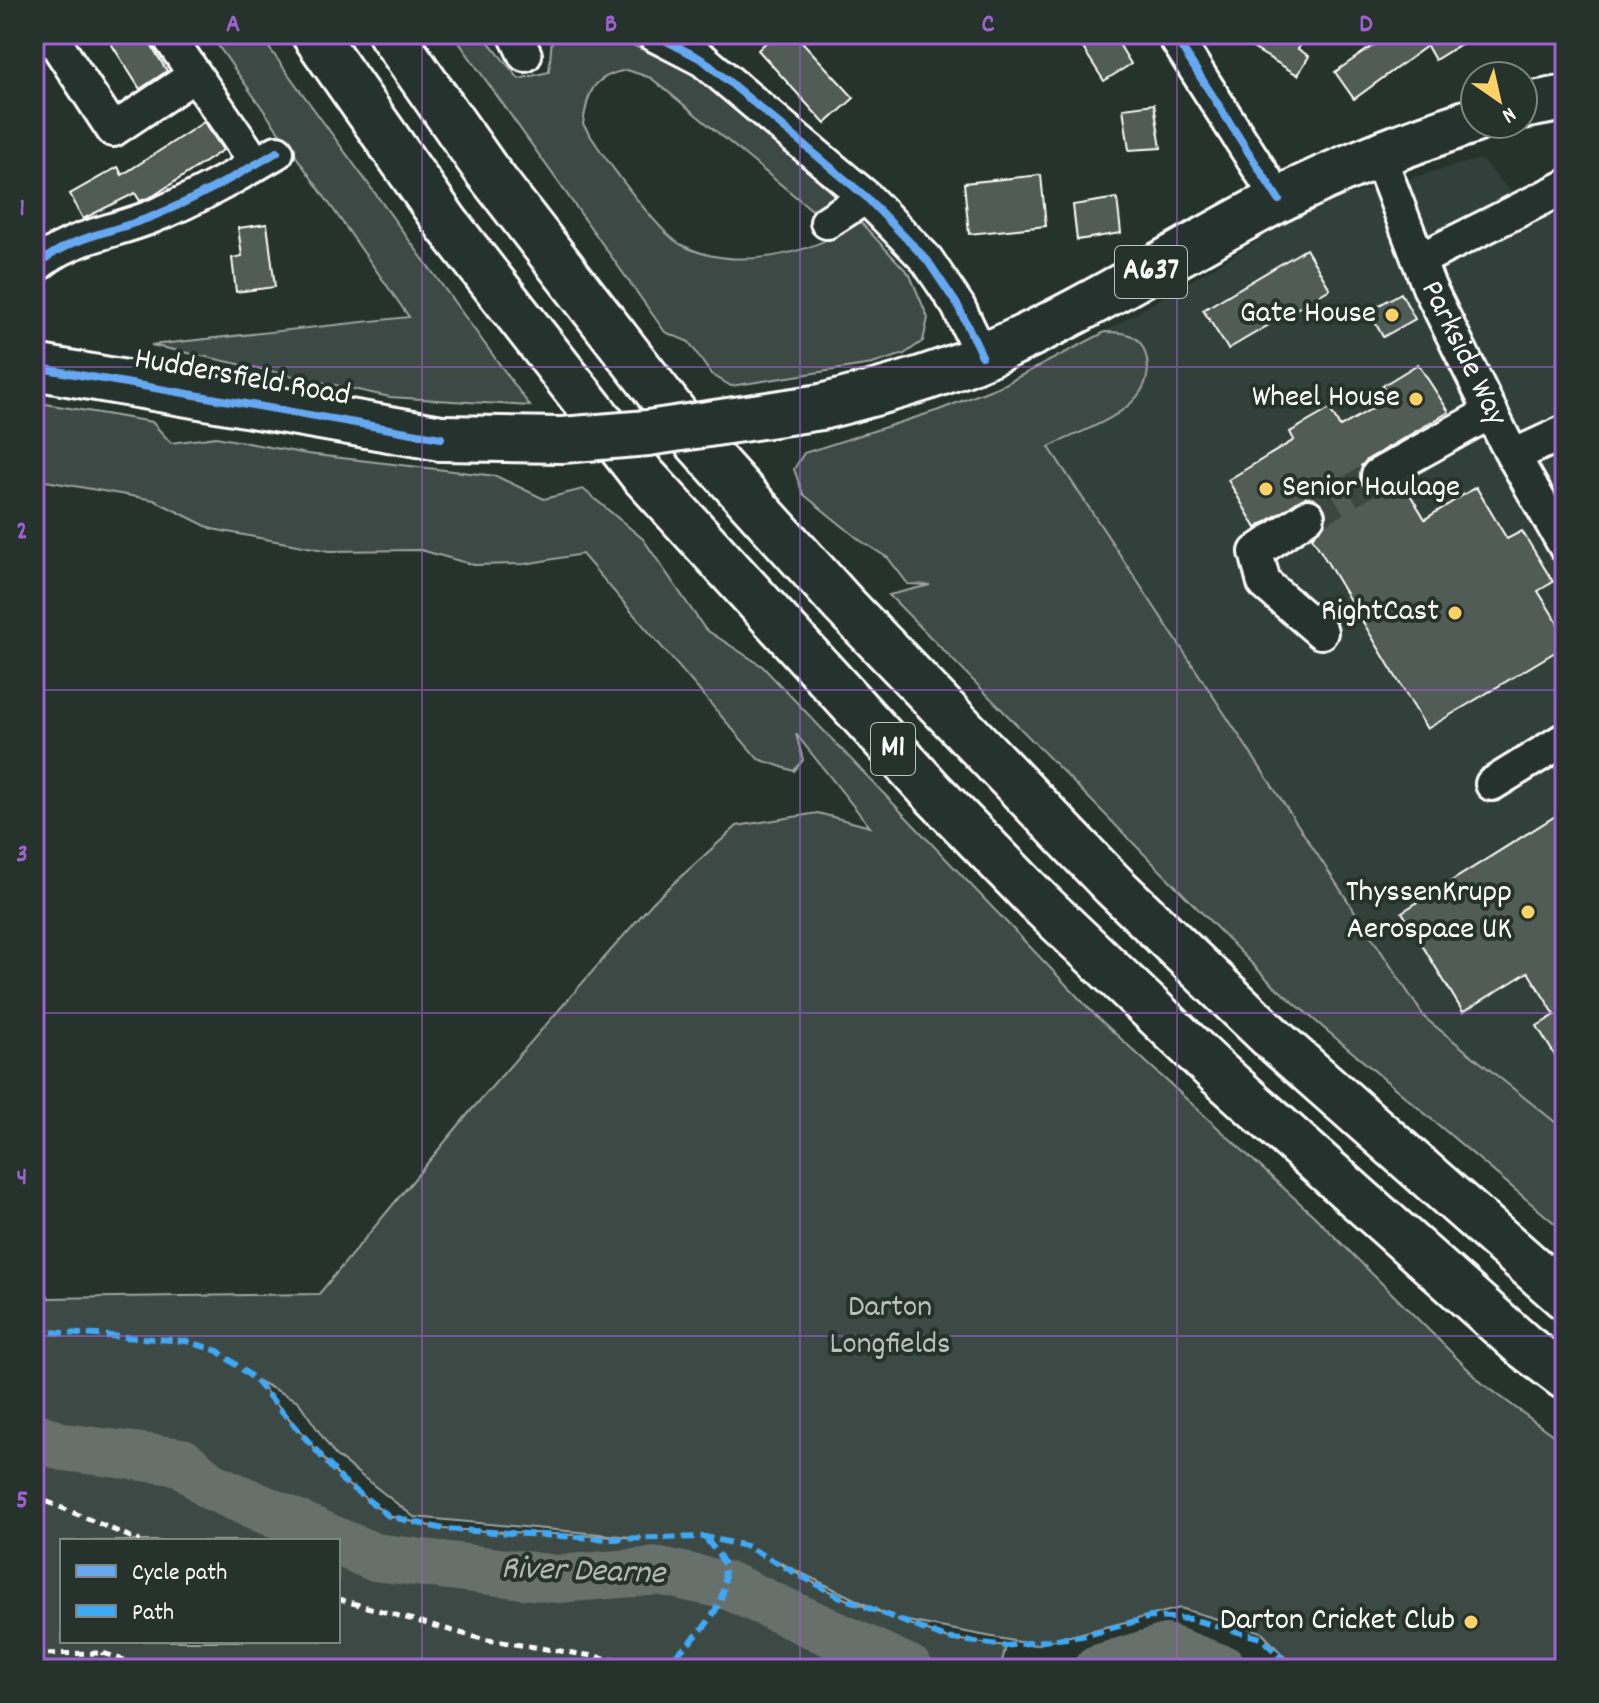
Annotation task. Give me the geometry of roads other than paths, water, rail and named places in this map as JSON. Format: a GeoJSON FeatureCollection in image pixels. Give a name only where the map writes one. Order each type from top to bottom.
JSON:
{"type":"FeatureCollection","features":[{"type":"Feature","properties":{"kind":"highway","name":"M1"},"geometry":{"type":"LineString","coordinates":[[314,34],[447,224],[642,474],[934,794],[1039,902],[1218,1073],[1524,1346],[1565,1377]]}},
{"type":"Feature","properties":{"kind":"highway","name":"M1"},"geometry":{"type":"LineString","coordinates":[[391,34],[487,171],[695,440],[843,604],[992,761],[1274,1040],[1565,1297]]}},
{"type":"Feature","properties":{"kind":"highway"},"geometry":{"type":"LineString","coordinates":[[1539,103],[1565,98]]}},
{"type":"Feature","properties":{"kind":"highway","name":"Huddersfield Road"},"geometry":{"type":"LineString","coordinates":[[34,367],[441,438],[562,440],[648,433],[821,407],[914,382],[982,356],[1106,297],[1279,200],[1378,153],[1459,125]]}},
{"type":"Feature","properties":{"kind":"street"},"geometry":{"type":"LineString","coordinates":[[50,34],[113,130],[195,75]]}},
{"type":"Feature","properties":{"kind":"street"},"geometry":{"type":"LineString","coordinates":[[34,268],[66,245],[147,219],[204,195],[266,158],[195,75],[167,34]]}},
{"type":"Feature","properties":{"kind":"street"},"geometry":{"type":"LineString","coordinates":[[653,34],[703,60],[866,197],[927,260],[958,306],[982,356]]}},
{"type":"Feature","properties":{"kind":"street"},"geometry":{"type":"LineString","coordinates":[[1173,34],[1279,200]]}},
{"type":"Feature","properties":{"kind":"street","name":"Parkside Way"},"geometry":{"type":"LineString","coordinates":[[1378,153],[1419,260],[1491,412],[1565,546]]}},
{"type":"Feature","properties":{"kind":"street"},"geometry":{"type":"LineString","coordinates":[[1419,260],[1565,187]]}},
{"type":"Feature","properties":{"kind":"street"},"geometry":{"type":"LineString","coordinates":[[827,222],[866,197]]}},
{"type":"Feature","properties":{"kind":"street"},"geometry":{"type":"LineString","coordinates":[[1378,475],[1491,412]]}},
{"type":"Feature","properties":{"kind":"street"},"geometry":{"type":"LineString","coordinates":[[1513,456],[1565,432]]}},
{"type":"Feature","properties":{"kind":"street"},"geometry":{"type":"LineString","coordinates":[[1308,516],[1256,552],[1264,583],[1321,632]]}},
{"type":"Feature","properties":{"kind":"street"},"geometry":{"type":"LineString","coordinates":[[1492,784],[1565,739]]}},
{"type":"Feature","properties":{"kind":"waterway","name":"River Dearne"},"geometry":{"type":"LineString","coordinates":[[34,1436],[63,1447],[182,1462],[211,1486],[331,1539]]}},
{"type":"Feature","properties":{"kind":"waterway","name":"River Dearne"},"geometry":{"type":"LineString","coordinates":[[340,1543],[374,1557],[557,1579],[659,1571],[729,1586],[909,1669]]}},
{"type":"Feature","properties":{"kind":"waterway","name":"River Dearne"},"geometry":{"type":"LineString","coordinates":[[1097,1669],[1166,1648],[1223,1669]]}},
{"type":"Feature","properties":{"kind":"tunnel"},"geometry":{"type":"LineString","coordinates":[[1308,516],[1378,475]]}},
{"type":"Feature","properties":{"kind":"place","name":"Gate House"},"geometry":{"type":"Point","coordinates":[1392,315]}},
{"type":"Feature","properties":{"kind":"place","name":"Wheel House"},"geometry":{"type":"Point","coordinates":[1416,399]}},
{"type":"Feature","properties":{"kind":"place","name":"Senior Haulage"},"geometry":{"type":"Point","coordinates":[1266,489]}},
{"type":"Feature","properties":{"kind":"place","name":"RightCast"},"geometry":{"type":"Point","coordinates":[1455,613]}},
{"type":"Feature","properties":{"kind":"place","name":"ThyssenKrupp Aerospace UK"},"geometry":{"type":"Point","coordinates":[1528,912]}},
{"type":"Feature","properties":{"kind":"place","name":"Darton Cricket Club"},"geometry":{"type":"Point","coordinates":[1471,1622]}},
{"type":"Feature","properties":{"kind":"park label","name":"Darton Longfields"},"geometry":{"type":"Point","coordinates":[890,1328]}}]}
